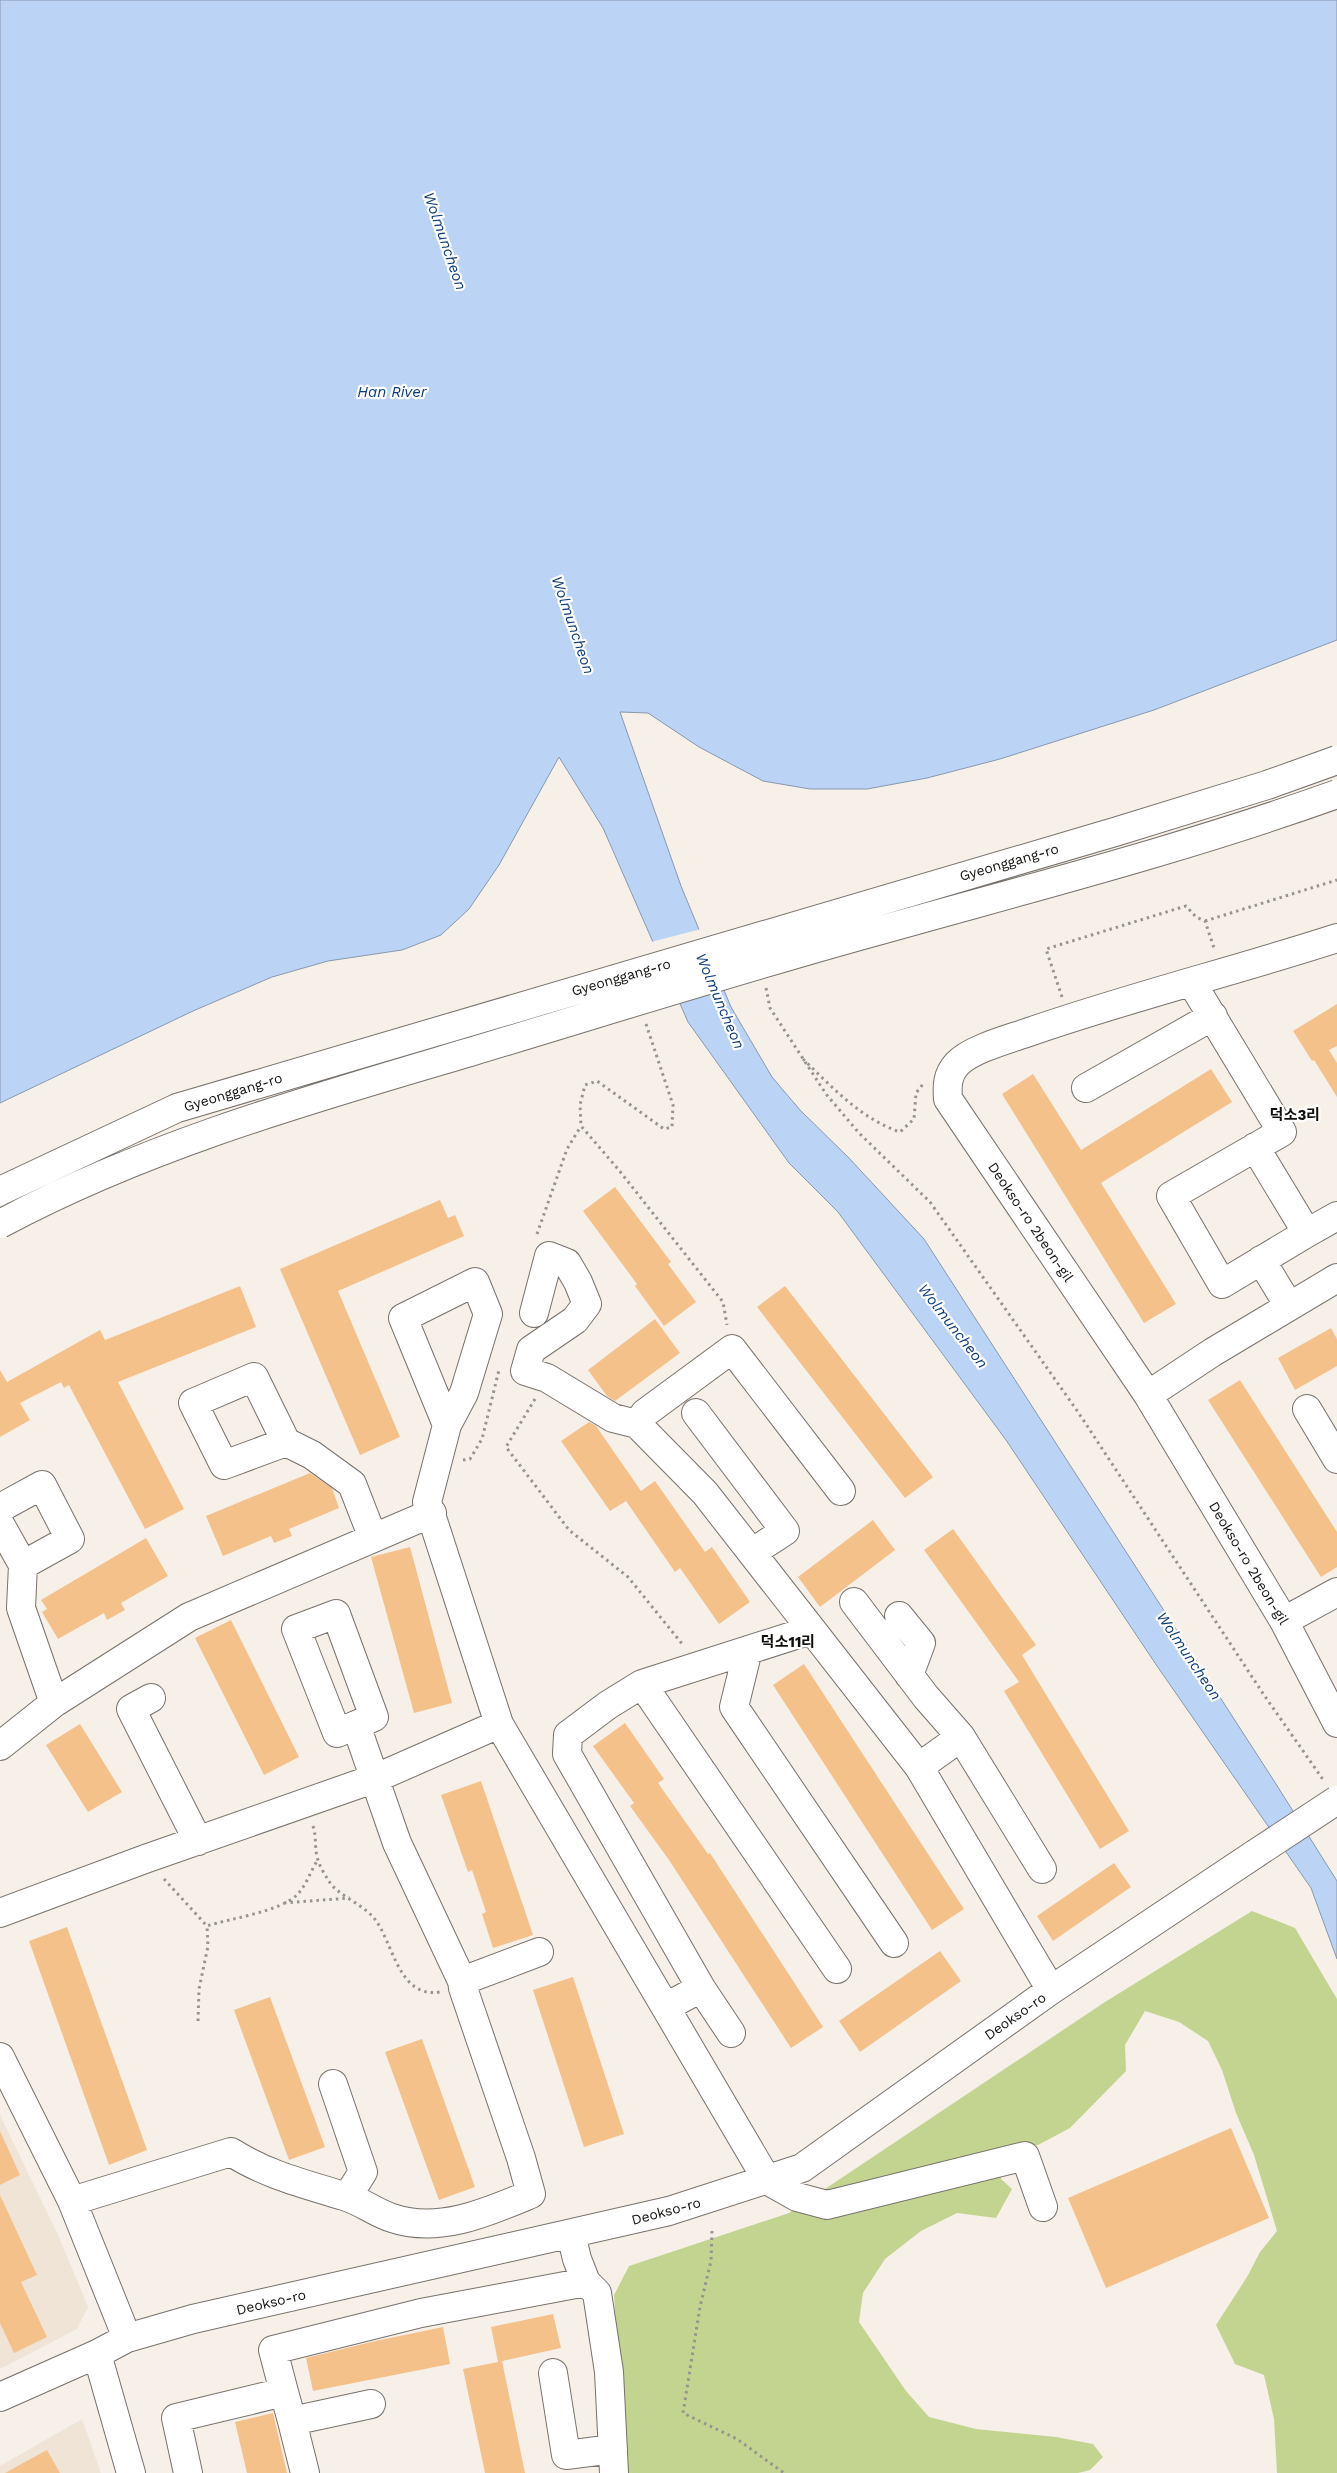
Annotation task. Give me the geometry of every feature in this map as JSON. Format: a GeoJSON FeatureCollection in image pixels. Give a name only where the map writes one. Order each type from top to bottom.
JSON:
{"type":"FeatureCollection","features":[{"type":"Feature","properties":{"kind":"street","name":"Gyeonggang-ro"},"geometry":{"type":"LineString","coordinates":[[0,1190],[177,1108],[1118,831],[1267,785],[1337,760]]}},
{"type":"Feature","properties":{"kind":"street","name":"Gyeonggang-ro"},"geometry":{"type":"LineString","coordinates":[[0,1224],[46,1199],[179,1144],[312,1099],[820,947],[1109,866],[1337,794]]}},
{"type":"Feature","properties":{"kind":"street"},"geometry":{"type":"LineString","coordinates":[[946,1082],[957,1064],[985,1048],[1069,1018],[1253,965],[1337,938]]}},
{"type":"Feature","properties":{"kind":"street"},"geometry":{"type":"LineString","coordinates":[[1192,983],[1282,1132],[1171,1196],[1222,1284],[1337,1216]]}},
{"type":"Feature","properties":{"kind":"street"},"geometry":{"type":"LineString","coordinates":[[1086,1088],[1213,1016]]}},
{"type":"Feature","properties":{"kind":"street","name":"Deokso-ro 2beon-gil"},"geometry":{"type":"LineString","coordinates":[[946,1082],[948,1099],[1148,1395],[1284,1621],[1337,1723]]}},
{"type":"Feature","properties":{"kind":"street"},"geometry":{"type":"LineString","coordinates":[[1255,1147],[1307,1233]]}},
{"type":"Feature","properties":{"kind":"street"},"geometry":{"type":"LineString","coordinates":[[534,1313],[549,1256],[567,1263],[578,1282],[587,1304],[575,1320],[531,1350],[525,1371],[548,1378],[613,1418],[637,1424],[705,1493],[753,1552],[811,1630],[919,1767],[1052,1990]]}},
{"type":"Feature","properties":{"kind":"street"},"geometry":{"type":"LineString","coordinates":[[1261,1260],[1289,1306]]}},
{"type":"Feature","properties":{"kind":"street"},"geometry":{"type":"LineString","coordinates":[[1148,1395],[1213,1352],[1337,1278]]}},
{"type":"Feature","properties":{"kind":"street"},"geometry":{"type":"LineString","coordinates":[[447,1425],[403,1318],[475,1282],[488,1314],[464,1393],[447,1425],[427,1502],[499,1724],[767,2180],[797,2197],[827,2205],[1025,2156],[1043,2206]]}},
{"type":"Feature","properties":{"kind":"street"},"geometry":{"type":"LineString","coordinates":[[637,1424],[646,1413],[732,1349],[841,1491]]}},
{"type":"Feature","properties":{"kind":"street"},"geometry":{"type":"LineString","coordinates":[[1307,1409],[1337,1459]]}},
{"type":"Feature","properties":{"kind":"street"},"geometry":{"type":"LineString","coordinates":[[696,1413],[785,1532],[753,1552]]}},
{"type":"Feature","properties":{"kind":"street"},"geometry":{"type":"LineString","coordinates":[[286,1442],[312,1455],[352,1484],[373,1538]]}},
{"type":"Feature","properties":{"kind":"street"},"geometry":{"type":"LineString","coordinates":[[0,1508],[42,1485],[70,1539],[23,1565]]}},
{"type":"Feature","properties":{"kind":"street"},"geometry":{"type":"LineString","coordinates":[[0,1746],[54,1703],[189,1617],[432,1513]]}},
{"type":"Feature","properties":{"kind":"street"},"geometry":{"type":"LineString","coordinates":[[0,1524],[23,1565],[21,1608],[54,1703]]}},
{"type":"Feature","properties":{"kind":"street"},"geometry":{"type":"LineString","coordinates":[[1284,1621],[1337,1592]]}},
{"type":"Feature","properties":{"kind":"street"},"geometry":{"type":"LineString","coordinates":[[854,1602],[909,1675],[961,1737],[1042,1869]]}},
{"type":"Feature","properties":{"kind":"street"},"geometry":{"type":"LineString","coordinates":[[900,1616],[920,1643],[909,1675]]}},
{"type":"Feature","properties":{"kind":"street"},"geometry":{"type":"LineString","coordinates":[[731,2033],[701,1988],[567,1754],[568,1735],[608,1705],[642,1684],[811,1630]]}},
{"type":"Feature","properties":{"kind":"street"},"geometry":{"type":"LineString","coordinates":[[748,1650],[734,1707],[894,1943]]}},
{"type":"Feature","properties":{"kind":"street"},"geometry":{"type":"LineString","coordinates":[[642,1684],[837,1969]]}},
{"type":"Feature","properties":{"kind":"street"},"geometry":{"type":"LineString","coordinates":[[151,1698],[131,1709],[198,1841]]}},
{"type":"Feature","properties":{"kind":"street"},"geometry":{"type":"LineString","coordinates":[[0,1913],[145,1859],[304,1805],[376,1778],[499,1724]]}},
{"type":"Feature","properties":{"kind":"street"},"geometry":{"type":"LineString","coordinates":[[72,2201],[231,2152],[249,2163],[290,2181],[347,2197],[392,2218],[420,2224],[477,2217],[531,2194],[521,2158],[462,1984],[397,1843],[356,1725]]}},
{"type":"Feature","properties":{"kind":"street"},"geometry":{"type":"LineString","coordinates":[[919,1767],[961,1737]]}},
{"type":"Feature","properties":{"kind":"street","name":"Deokso-ro"},"geometry":{"type":"LineString","coordinates":[[0,2397],[97,2354],[127,2338],[193,2319],[669,2211],[802,2168],[1052,1990],[1255,1854],[1332,1793]]}},
{"type":"Feature","properties":{"kind":"street"},"geometry":{"type":"LineString","coordinates":[[462,1984],[539,1952]]}},
{"type":"Feature","properties":{"kind":"street"},"geometry":{"type":"LineString","coordinates":[[666,2007],[701,1988]]}},
{"type":"Feature","properties":{"kind":"street"},"geometry":{"type":"LineString","coordinates":[[0,2057],[72,2201],[127,2338]]}},
{"type":"Feature","properties":{"kind":"street"},"geometry":{"type":"LineString","coordinates":[[333,2084],[363,2172],[347,2197]]}},
{"type":"Feature","properties":{"kind":"street"},"geometry":{"type":"LineString","coordinates":[[553,2373],[566,2455],[614,2461],[609,2372],[597,2292],[586,2282],[577,2259],[571,2234]]}},
{"type":"Feature","properties":{"kind":"street"},"geometry":{"type":"LineString","coordinates":[[305,2473],[273,2350],[421,2314],[586,2282]]}},
{"type":"Feature","properties":{"kind":"street"},"geometry":{"type":"LineString","coordinates":[[97,2354],[131,2473]]}},
{"type":"Feature","properties":{"kind":"street"},"geometry":{"type":"LineString","coordinates":[[188,2473],[176,2418],[284,2392]]}},
{"type":"Feature","properties":{"kind":"street"},"geometry":{"type":"LineString","coordinates":[[292,2421],[371,2404]]}},
{"type":"Feature","properties":{"kind":"path"},"geometry":{"type":"LineString","coordinates":[[1069,1018],[1046,949],[1186,906],[1196,917],[1205,921],[1337,880]]}},
{"type":"Feature","properties":{"kind":"path"},"geometry":{"type":"LineString","coordinates":[[1205,921],[1222,973]]}},
{"type":"Feature","properties":{"kind":"path"},"geometry":{"type":"LineString","coordinates":[[765,981],[770,1008],[826,1094],[859,1133],[930,1202],[1078,1412],[1264,1695],[1332,1793]]}},
{"type":"Feature","properties":{"kind":"path"},"geometry":{"type":"LineString","coordinates":[[645,1021],[673,1104],[672,1127],[664,1129],[597,1081],[585,1086],[580,1105],[581,1126],[618,1169],[723,1302],[732,1349]]}},
{"type":"Feature","properties":{"kind":"path"},"geometry":{"type":"LineString","coordinates":[[798,1053],[846,1100],[882,1126],[900,1132],[914,1119],[916,1093],[922,1084],[946,1082]]}},
{"type":"Feature","properties":{"kind":"path"},"geometry":{"type":"LineString","coordinates":[[548,1378],[506,1448],[569,1530],[628,1577],[668,1624],[699,1666]]}},
{"type":"Feature","properties":{"kind":"path"},"geometry":{"type":"LineString","coordinates":[[304,1805],[316,1836],[318,1860],[330,1884],[374,1917],[399,1969],[413,1984],[432,1993],[462,1984]]}},
{"type":"Feature","properties":{"kind":"path"},"geometry":{"type":"LineString","coordinates":[[145,1859],[207,1926],[208,1946],[200,1989],[198,2022]]}},
{"type":"Feature","properties":{"kind":"path"},"geometry":{"type":"LineString","coordinates":[[207,1926],[251,1915],[282,1904],[297,1894],[318,1860]]}},
{"type":"Feature","properties":{"kind":"path"},"geometry":{"type":"LineString","coordinates":[[282,1904],[351,1898]]}},
{"type":"Feature","properties":{"kind":"path"},"geometry":{"type":"LineString","coordinates":[[712,2231],[711,2261],[700,2307],[682,2413],[737,2439],[784,2473]]}},
{"type":"Feature","properties":{"kind":"shaded area"},"geometry":{"type":"Polygon","coordinates":[[[0,2115],[58,2235],[88,2307],[77,2329],[0,2369],[0,2115]]]}},
{"type":"Feature","properties":{"kind":"shaded area"},"geometry":{"type":"Polygon","coordinates":[[[82,2419],[101,2473],[0,2473],[0,2466],[82,2419]]]}},
{"type":"Feature","properties":{"kind":"green space"},"geometry":{"type":"Polygon","coordinates":[[[1252,1911],[1295,1928],[1337,1999],[1337,2473],[1277,2473],[1274,2419],[1264,2375],[1235,2364],[1216,2325],[1247,2277],[1260,2252],[1277,2231],[1254,2155],[1236,2113],[1222,2070],[1208,2041],[1179,2022],[1145,2011],[1125,2045],[1126,2071],[1070,2128],[1038,2145],[1007,2146],[1001,2179],[1012,2189],[996,2218],[957,2213],[921,2231],[885,2259],[863,2293],[859,2322],[906,2391],[929,2417],[976,2429],[1056,2437],[1093,2444],[1103,2457],[1090,2470],[1078,2473],[625,2473],[614,2295],[629,2266],[789,2213],[1105,2002],[1252,1911]]]}},
{"type":"Feature","properties":{"kind":"water","name":"Han River"},"geometry":{"type":"Polygon","coordinates":[[[0,0],[1337,0],[1337,640],[1154,710],[1000,759],[927,778],[867,789],[810,789],[763,781],[699,747],[648,713],[620,712],[681,886],[731,1007],[772,1077],[800,1110],[849,1158],[924,1239],[1276,1784],[1337,1881],[1337,1959],[1311,1888],[1157,1666],[1006,1440],[838,1212],[789,1163],[688,1022],[603,828],[559,757],[499,865],[469,909],[441,935],[402,950],[328,961],[272,977],[193,1011],[0,1103],[0,0]]]}},
{"type":"Feature","properties":{"kind":"pier"},"geometry":{"type":"Polygon","coordinates":[[[701,929],[726,989],[677,1004],[651,942],[701,929]]]}},
{"type":"Feature","properties":{"kind":"building"},"geometry":{"type":"Polygon","coordinates":[[[1337,1004],[1337,1046],[1329,1050],[1337,1063],[1337,1097],[1293,1031],[1337,1004]]]}},
{"type":"Feature","properties":{"kind":"building"},"geometry":{"type":"Polygon","coordinates":[[[1211,1069],[1232,1102],[1101,1183],[1176,1304],[1144,1323],[1002,1094],[1033,1074],[1081,1150],[1211,1069]]]}},
{"type":"Feature","properties":{"kind":"building"},"geometry":{"type":"Polygon","coordinates":[[[615,1187],[671,1262],[668,1264],[696,1302],[664,1326],[635,1286],[637,1284],[583,1211],[615,1187]]]}},
{"type":"Feature","properties":{"kind":"building"},"geometry":{"type":"Polygon","coordinates":[[[440,1200],[448,1218],[455,1215],[464,1236],[338,1291],[400,1437],[360,1455],[280,1269],[440,1200]]]}},
{"type":"Feature","properties":{"kind":"building"},"geometry":{"type":"Polygon","coordinates":[[[240,1286],[256,1327],[118,1382],[184,1509],[145,1529],[69,1385],[64,1388],[61,1382],[20,1403],[30,1420],[0,1437],[0,1370],[7,1382],[100,1330],[105,1340],[240,1286]]]}},
{"type":"Feature","properties":{"kind":"building"},"geometry":{"type":"Polygon","coordinates":[[[785,1286],[933,1477],[905,1498],[757,1307],[785,1286]]]}},
{"type":"Feature","properties":{"kind":"building"},"geometry":{"type":"Polygon","coordinates":[[[655,1319],[680,1353],[615,1401],[607,1396],[588,1370],[655,1319]]]}},
{"type":"Feature","properties":{"kind":"building"},"geometry":{"type":"Polygon","coordinates":[[[1331,1328],[1337,1339],[1337,1366],[1295,1390],[1278,1358],[1331,1328]]]}},
{"type":"Feature","properties":{"kind":"building"},"geometry":{"type":"Polygon","coordinates":[[[1240,1380],[1337,1532],[1337,1567],[1321,1577],[1208,1400],[1240,1380]]]}},
{"type":"Feature","properties":{"kind":"building"},"geometry":{"type":"Polygon","coordinates":[[[589,1422],[596,1426],[641,1491],[655,1481],[705,1552],[712,1547],[750,1602],[719,1624],[680,1568],[675,1572],[626,1501],[610,1511],[561,1441],[589,1422]]]}},
{"type":"Feature","properties":{"kind":"building"},"geometry":{"type":"Polygon","coordinates":[[[310,1473],[332,1488],[339,1508],[289,1529],[292,1536],[274,1543],[271,1536],[223,1556],[206,1516],[310,1473]]]}},
{"type":"Feature","properties":{"kind":"building"},"geometry":{"type":"Polygon","coordinates":[[[873,1520],[895,1550],[820,1607],[798,1577],[873,1520]]]}},
{"type":"Feature","properties":{"kind":"building"},"geometry":{"type":"Polygon","coordinates":[[[953,1529],[1036,1645],[1022,1655],[1129,1831],[1100,1849],[1004,1691],[1019,1682],[924,1550],[953,1529]]]}},
{"type":"Feature","properties":{"kind":"building"},"geometry":{"type":"Polygon","coordinates":[[[146,1538],[168,1576],[121,1603],[125,1610],[107,1620],[104,1613],[58,1639],[42,1612],[47,1609],[41,1600],[146,1538]]]}},
{"type":"Feature","properties":{"kind":"building"},"geometry":{"type":"Polygon","coordinates":[[[410,1547],[452,1703],[414,1713],[371,1557],[410,1547]]]}},
{"type":"Feature","properties":{"kind":"building"},"geometry":{"type":"Polygon","coordinates":[[[231,1620],[299,1757],[264,1775],[195,1638],[231,1620]]]}},
{"type":"Feature","properties":{"kind":"building"},"geometry":{"type":"Polygon","coordinates":[[[804,1664],[964,1909],[932,1930],[773,1685],[804,1664]]]}},
{"type":"Feature","properties":{"kind":"building"},"geometry":{"type":"Polygon","coordinates":[[[625,1723],[664,1779],[658,1783],[708,1854],[710,1853],[823,2027],[791,2048],[669,1860],[630,1806],[634,1803],[593,1746],[625,1723]]]}},
{"type":"Feature","properties":{"kind":"building"},"geometry":{"type":"Polygon","coordinates":[[[80,1724],[122,1792],[88,1812],[46,1745],[80,1724]]]}},
{"type":"Feature","properties":{"kind":"building"},"geometry":{"type":"Polygon","coordinates":[[[481,1781],[533,1935],[493,1948],[482,1914],[486,1912],[472,1870],[468,1872],[441,1795],[481,1781]]]}},
{"type":"Feature","properties":{"kind":"building"},"geometry":{"type":"Polygon","coordinates":[[[1114,1863],[1131,1887],[1053,1941],[1037,1916],[1114,1863]]]}},
{"type":"Feature","properties":{"kind":"building"},"geometry":{"type":"Polygon","coordinates":[[[67,1927],[147,2150],[109,2165],[29,1941],[67,1927]]]}},
{"type":"Feature","properties":{"kind":"building"},"geometry":{"type":"Polygon","coordinates":[[[940,1951],[961,1981],[860,2052],[839,2021],[940,1951]]]}},
{"type":"Feature","properties":{"kind":"building"},"geometry":{"type":"Polygon","coordinates":[[[573,1977],[624,2134],[584,2147],[533,1990],[573,1977]]]}},
{"type":"Feature","properties":{"kind":"building"},"geometry":{"type":"Polygon","coordinates":[[[270,1997],[325,2147],[289,2160],[234,2010],[270,1997]]]}},
{"type":"Feature","properties":{"kind":"building"},"geometry":{"type":"Polygon","coordinates":[[[422,2039],[475,2187],[439,2200],[385,2052],[422,2039]]]}},
{"type":"Feature","properties":{"kind":"building"},"geometry":{"type":"Polygon","coordinates":[[[1231,2128],[1269,2218],[1106,2288],[1068,2198],[1231,2128]]]}},
{"type":"Feature","properties":{"kind":"building"},"geometry":{"type":"Polygon","coordinates":[[[0,2131],[20,2175],[0,2185],[0,2131]]]}},
{"type":"Feature","properties":{"kind":"building"},"geometry":{"type":"Polygon","coordinates":[[[0,2195],[37,2275],[21,2282],[47,2337],[14,2353],[0,2323],[0,2195]]]}},
{"type":"Feature","properties":{"kind":"building"},"geometry":{"type":"Polygon","coordinates":[[[553,2314],[561,2348],[502,2361],[525,2473],[485,2473],[463,2369],[498,2362],[491,2327],[553,2314]]]}},
{"type":"Feature","properties":{"kind":"building"},"geometry":{"type":"Polygon","coordinates":[[[443,2327],[450,2364],[313,2391],[306,2358],[443,2327]]]}},
{"type":"Feature","properties":{"kind":"building"},"geometry":{"type":"Polygon","coordinates":[[[273,2413],[287,2473],[247,2473],[235,2422],[273,2413]]]}},
{"type":"Feature","properties":{"kind":"building"},"geometry":{"type":"Polygon","coordinates":[[[47,2450],[60,2473],[5,2473],[47,2450]]]}},
{"type":"Feature","properties":{"kind":"district","name":"덕소3리"},"geometry":{"type":"Point","coordinates":[1295,1115]}},
{"type":"Feature","properties":{"kind":"district","name":"덕소11리"},"geometry":{"type":"Point","coordinates":[788,1642]}},
{"type":"Feature","properties":{"kind":"water label","name":"Wolmuncheon"},"geometry":{"type":"Point","coordinates":[445,241]}},
{"type":"Feature","properties":{"kind":"water label","name":"Wolmuncheon"},"geometry":{"type":"Point","coordinates":[573,625]}},
{"type":"Feature","properties":{"kind":"water label","name":"Wolmuncheon"},"geometry":{"type":"Point","coordinates":[720,1001]}},
{"type":"Feature","properties":{"kind":"water label","name":"Wolmuncheon"},"geometry":{"type":"Point","coordinates":[953,1326]}},
{"type":"Feature","properties":{"kind":"water label","name":"Wolmuncheon"},"geometry":{"type":"Point","coordinates":[1189,1656]}}]}
